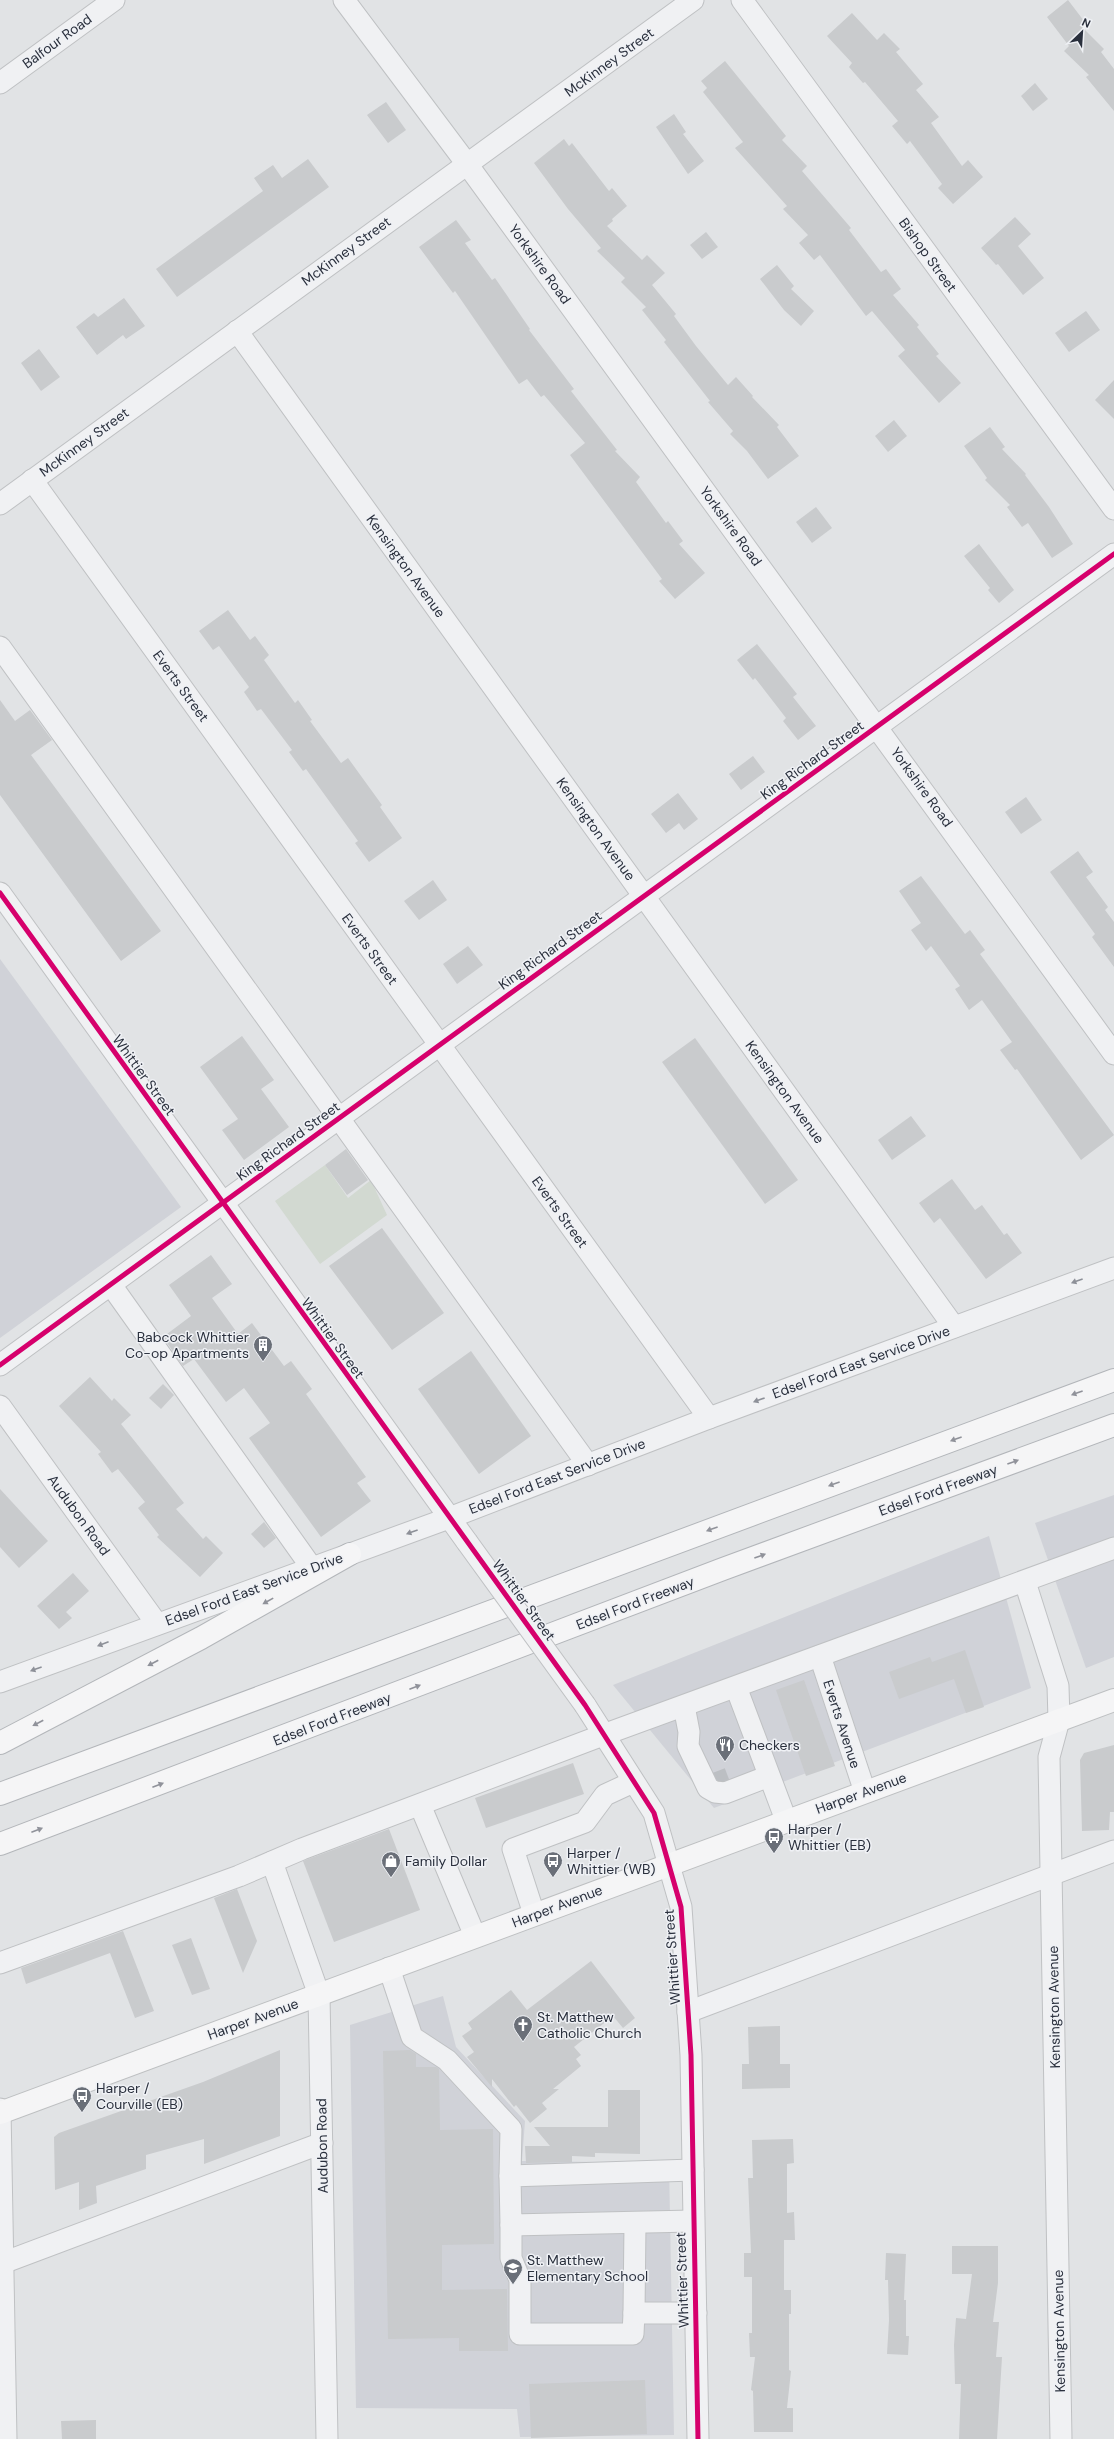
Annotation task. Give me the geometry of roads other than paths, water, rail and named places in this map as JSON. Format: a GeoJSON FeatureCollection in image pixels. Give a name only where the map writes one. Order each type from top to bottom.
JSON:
{"type":"FeatureCollection","features":[{"type":"Feature","properties":{"kind":"main road"},"geometry":{"type":"LineString","coordinates":[[0,1794],[1114,1380]]}},
{"type":"Feature","properties":{"kind":"main road","name":"Edsel Ford Freeway"},"geometry":{"type":"LineString","coordinates":[[0,1844],[723,1569],[1114,1425]]}},
{"type":"Feature","properties":{"kind":"main road"},"geometry":{"type":"LineString","coordinates":[[0,1743],[201,1638],[350,1554]]}},
{"type":"Feature","properties":{"kind":"main road","name":"Harper Avenue"},"geometry":{"type":"LineString","coordinates":[[0,2112],[319,1995],[786,1820],[1114,1700]]}},
{"type":"Feature","properties":{"kind":"street","name":"Balfour Road"},"geometry":{"type":"LineString","coordinates":[[0,83],[114,0]]}},
{"type":"Feature","properties":{"kind":"street","name":"Yorkshire Road"},"geometry":{"type":"LineString","coordinates":[[344,0],[467,164],[878,727],[1114,1054]]}},
{"type":"Feature","properties":{"kind":"street","name":"McKinney Street"},"geometry":{"type":"LineString","coordinates":[[0,504],[693,0]]}},
{"type":"Feature","properties":{"kind":"street","name":"Bishop Street"},"geometry":{"type":"LineString","coordinates":[[742,0],[1114,509]]}},
{"type":"Feature","properties":{"kind":"street","name":"Kensington Avenue"},"geometry":{"type":"LineString","coordinates":[[237,331],[954,1327]]}},
{"type":"Feature","properties":{"kind":"street","name":"Everts Street"},"geometry":{"type":"LineString","coordinates":[[32,480],[709,1418]]}},
{"type":"Feature","properties":{"kind":"street","name":"King Richard Street"},"geometry":{"type":"LineString","coordinates":[[0,1365],[1114,554]]}},
{"type":"Feature","properties":{"kind":"street"},"geometry":{"type":"LineString","coordinates":[[0,647],[588,1465]]}},
{"type":"Feature","properties":{"kind":"street","name":"Whittier Street"},"geometry":{"type":"LineString","coordinates":[[1,896],[585,1705],[654,1813],[681,1907],[688,2012],[693,2170],[692,2221],[696,2313],[698,2439]]}},
{"type":"Feature","properties":{"kind":"street","name":"Edsel Ford East Service Drive"},"geometry":{"type":"LineString","coordinates":[[0,1682],[449,1518],[709,1418],[1114,1268]]}},
{"type":"Feature","properties":{"kind":"street"},"geometry":{"type":"LineString","coordinates":[[111,1285],[312,1568]]}},
{"type":"Feature","properties":{"kind":"street","name":"Audubon Road"},"geometry":{"type":"LineString","coordinates":[[0,1406],[157,1624]]}},
{"type":"Feature","properties":{"kind":"street"},"geometry":{"type":"LineString","coordinates":[[0,1963],[239,1876],[420,1804],[603,1735],[1025,1582],[1114,1548]]}},
{"type":"Feature","properties":{"kind":"street","name":"Kensington Avenue"},"geometry":{"type":"LineString","coordinates":[[1025,1582],[1058,1686],[1059,1720],[1049,1757],[1061,2439]]}},
{"type":"Feature","properties":{"kind":"street","name":"Everts Avenue"},"geometry":{"type":"LineString","coordinates":[[820,1656],[864,1792]]}},
{"type":"Feature","properties":{"kind":"street"},"geometry":{"type":"LineString","coordinates":[[736,1687],[786,1820]]}},
{"type":"Feature","properties":{"kind":"street"},"geometry":{"type":"LineString","coordinates":[[678,1708],[689,1732],[688,1746],[708,1788],[715,1792],[725,1793],[723,1782],[769,1776]]}},
{"type":"Feature","properties":{"kind":"street"},"geometry":{"type":"LineString","coordinates":[[534,1914],[512,1849],[585,1822],[605,1795],[634,1782]]}},
{"type":"Feature","properties":{"kind":"street"},"geometry":{"type":"LineString","coordinates":[[420,1804],[475,1936]]}},
{"type":"Feature","properties":{"kind":"street"},"geometry":{"type":"LineString","coordinates":[[688,2012],[1114,1851]]}},
{"type":"Feature","properties":{"kind":"street","name":"Audubon Road"},"geometry":{"type":"LineString","coordinates":[[272,1862],[319,1995],[327,2439]]}},
{"type":"Feature","properties":{"kind":"street"},"geometry":{"type":"LineString","coordinates":[[389,1968],[412,2037],[447,2060],[511,2129],[511,2258],[520,2280],[520,2334],[633,2334],[635,2224]]}},
{"type":"Feature","properties":{"kind":"street"},"geometry":{"type":"LineString","coordinates":[[0,2112],[6,2439]]}},
{"type":"Feature","properties":{"kind":"street"},"geometry":{"type":"LineString","coordinates":[[2,2263],[322,2143]]}},
{"type":"Feature","properties":{"kind":"street"},"geometry":{"type":"LineString","coordinates":[[510,2176],[693,2170]]}},
{"type":"Feature","properties":{"kind":"street"},"geometry":{"type":"LineString","coordinates":[[511,2225],[635,2224],[692,2221]]}},
{"type":"Feature","properties":{"kind":"street"},"geometry":{"type":"LineString","coordinates":[[634,2313],[696,2313]]}},
{"type":"Feature","properties":{"kind":"tunnel"},"geometry":{"type":"LineString","coordinates":[[715,1772],[720,1785]]}},
{"type":"Feature","properties":{"kind":"place","name":"Babcock Whittier Co-op Apartments"},"geometry":{"type":"Point","coordinates":[263,1362]}},
{"type":"Feature","properties":{"kind":"place","name":"Checkers"},"geometry":{"type":"Point","coordinates":[725,1762]}},
{"type":"Feature","properties":{"kind":"place","name":"Harper / Whittier (EB)"},"geometry":{"type":"Point","coordinates":[774,1854]}},
{"type":"Feature","properties":{"kind":"place","name":"Family Dollar"},"geometry":{"type":"Point","coordinates":[391,1878]}},
{"type":"Feature","properties":{"kind":"place","name":"Harper / Whittier (WB)"},"geometry":{"type":"Point","coordinates":[553,1878]}},
{"type":"Feature","properties":{"kind":"place","name":"St. Matthew Catholic Church"},"geometry":{"type":"Point","coordinates":[523,2042]}},
{"type":"Feature","properties":{"kind":"place","name":"Harper / Courville (EB)"},"geometry":{"type":"Point","coordinates":[82,2113]}},
{"type":"Feature","properties":{"kind":"place","name":"St. Matthew Elementary School"},"geometry":{"type":"Point","coordinates":[513,2285]}}]}
